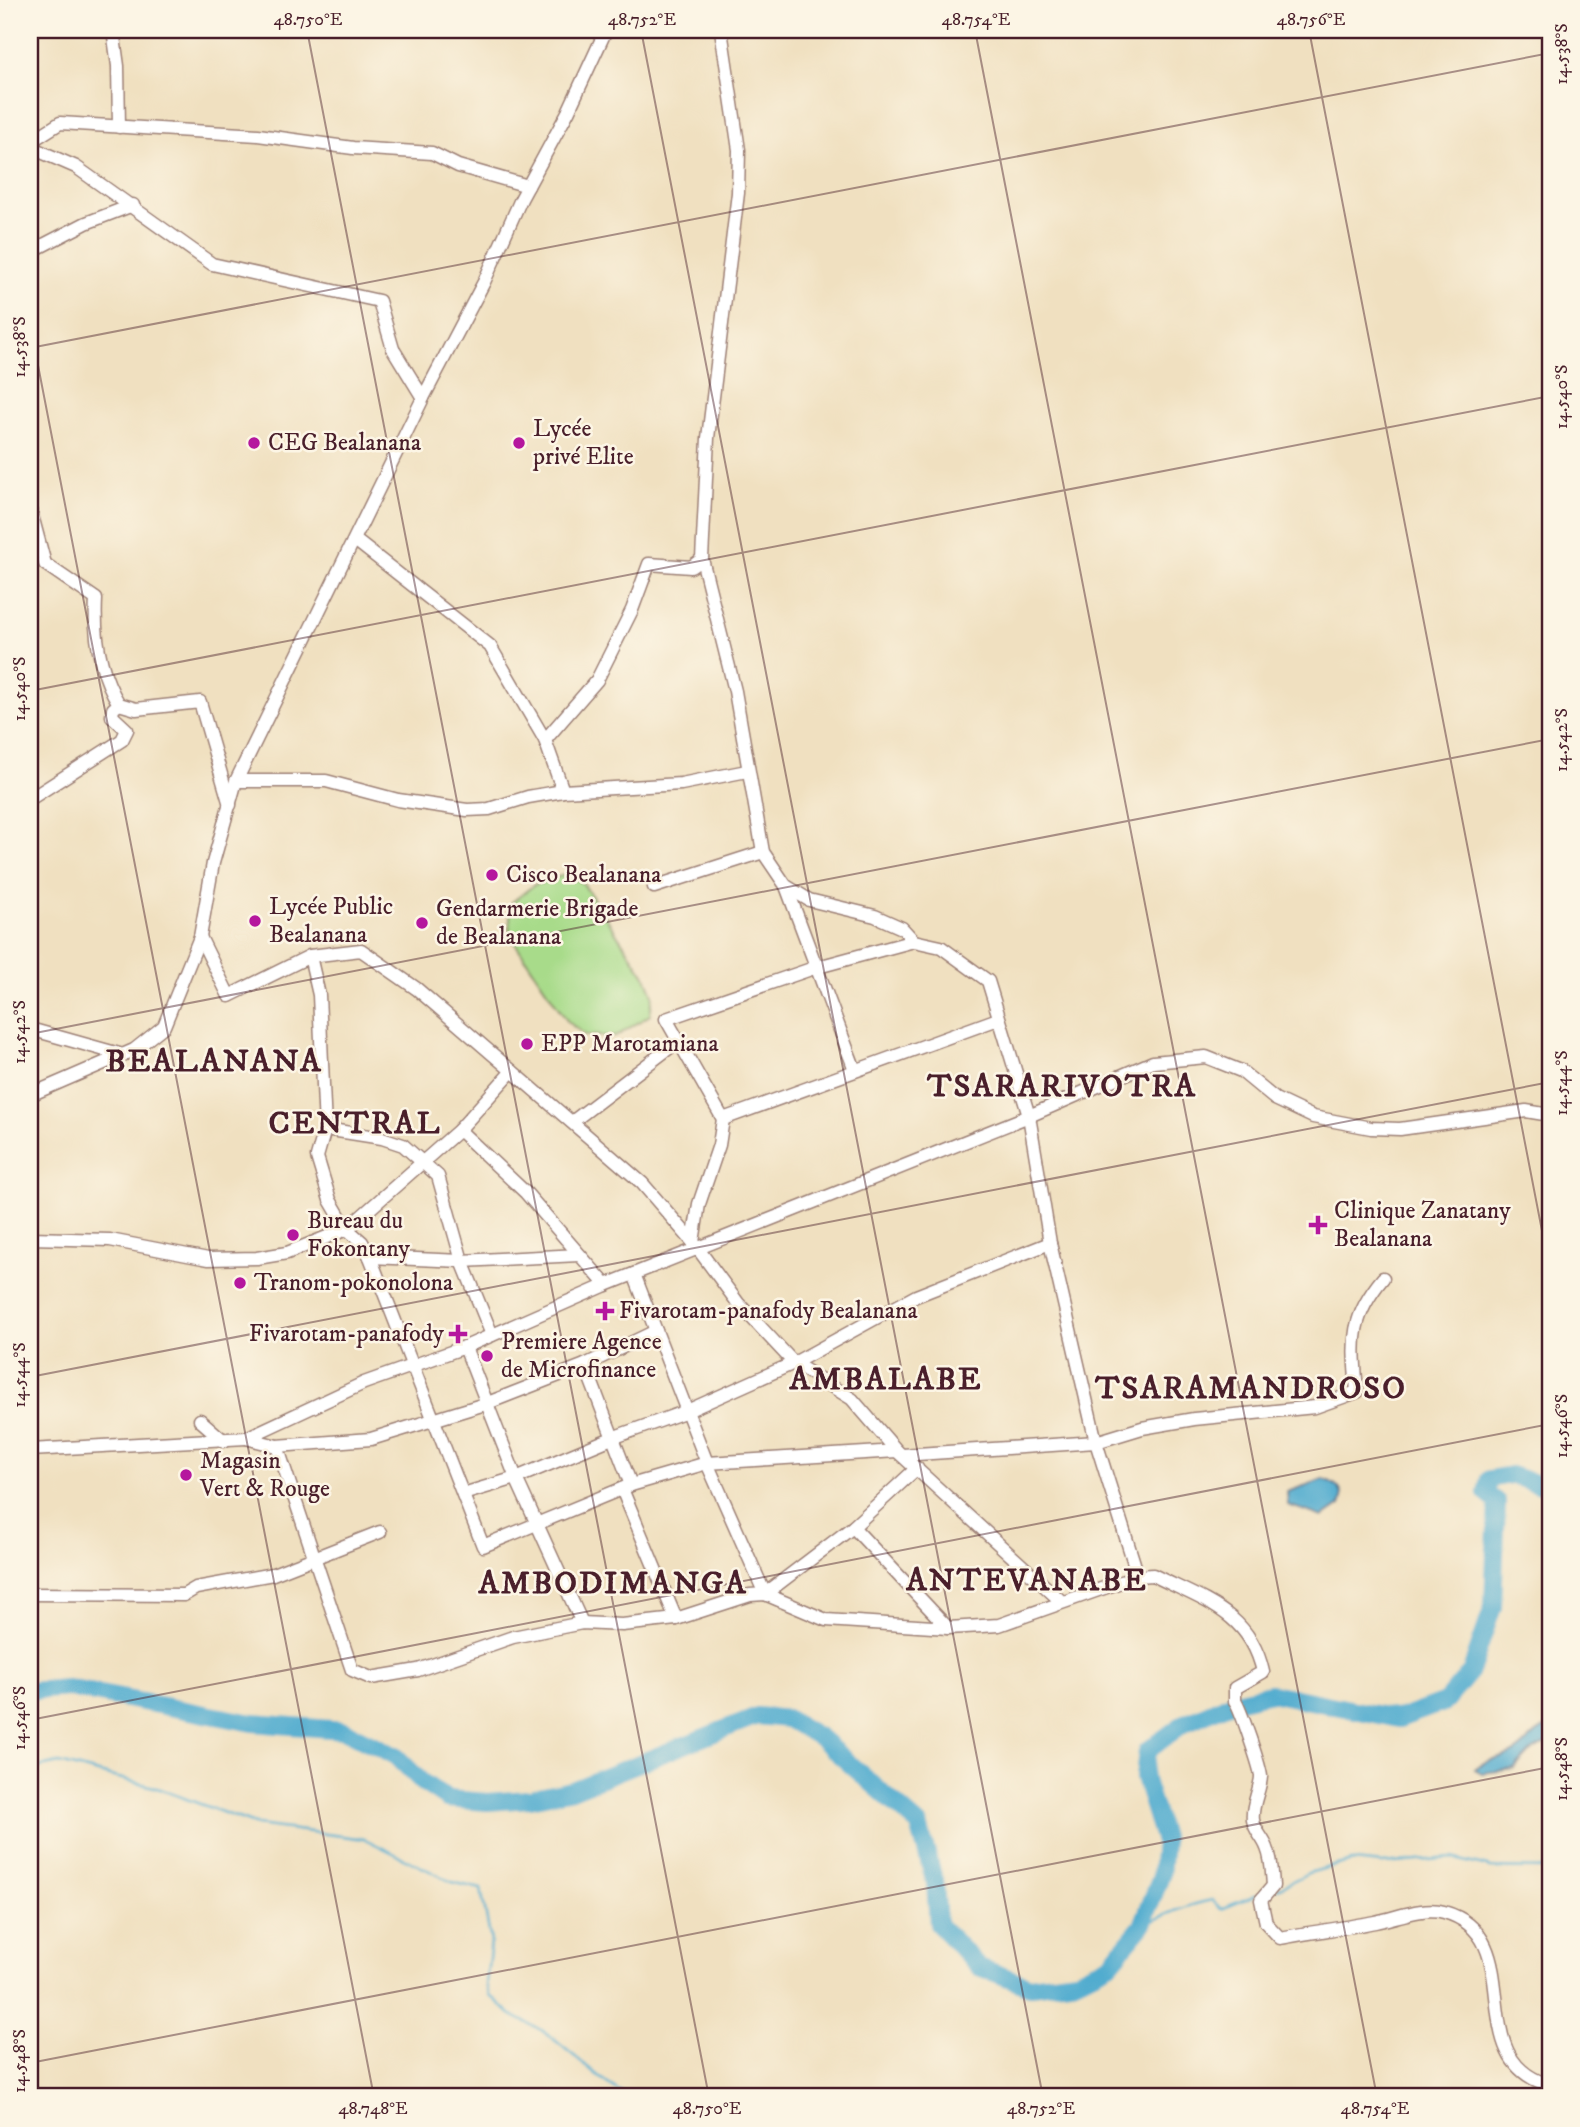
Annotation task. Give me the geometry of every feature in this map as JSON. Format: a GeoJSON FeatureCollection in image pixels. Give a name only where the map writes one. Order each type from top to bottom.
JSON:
{"type":"FeatureCollection","features":[{"type":"Feature","properties":{"kind":"street"},"geometry":{"type":"LineString","coordinates":[[113,30],[118,66],[119,127]]}},
{"type":"Feature","properties":{"kind":"street"},"geometry":{"type":"LineString","coordinates":[[30,1095],[134,1050],[164,1026],[200,937],[213,863],[236,781],[423,398],[484,282],[528,186],[569,112],[606,30]]}},
{"type":"Feature","properties":{"kind":"street"},"geometry":{"type":"LineString","coordinates":[[722,30],[739,150],[738,193],[708,438],[702,559],[735,691],[763,852],[786,886],[814,968],[855,1070]]}},
{"type":"Feature","properties":{"kind":"street"},"geometry":{"type":"LineString","coordinates":[[423,398],[393,349],[379,300],[212,264],[133,205],[76,167],[30,145],[60,123],[258,135],[353,148],[432,153],[458,166],[528,186]]}},
{"type":"Feature","properties":{"kind":"street"},"geometry":{"type":"LineString","coordinates":[[30,252],[86,223],[133,205]]}},
{"type":"Feature","properties":{"kind":"street"},"geometry":{"type":"LineString","coordinates":[[30,508],[45,564],[96,599],[100,660],[108,687],[119,704],[136,709],[200,702],[230,806]]}},
{"type":"Feature","properties":{"kind":"street"},"geometry":{"type":"LineString","coordinates":[[355,540],[491,646],[545,740],[563,791]]}},
{"type":"Feature","properties":{"kind":"street"},"geometry":{"type":"LineString","coordinates":[[545,740],[597,680],[632,610],[649,564],[691,567],[702,559]]}},
{"type":"Feature","properties":{"kind":"street"},"geometry":{"type":"LineString","coordinates":[[30,799],[122,740],[127,730],[112,716],[113,709],[119,704]]}},
{"type":"Feature","properties":{"kind":"street"},"geometry":{"type":"LineString","coordinates":[[236,781],[327,781],[398,800],[467,810],[489,810],[528,797],[563,791],[681,784],[747,771]]}},
{"type":"Feature","properties":{"kind":"street"},"geometry":{"type":"LineString","coordinates":[[654,887],[763,852]]}},
{"type":"Feature","properties":{"kind":"street"},"geometry":{"type":"LineString","coordinates":[[786,886],[809,900],[875,916],[902,928],[914,941]]}},
{"type":"Feature","properties":{"kind":"street"},"geometry":{"type":"LineString","coordinates":[[200,937],[229,996],[310,956],[361,950],[417,989],[642,1183],[738,1303],[794,1363],[852,1399],[899,1453],[1062,1602]]}},
{"type":"Feature","properties":{"kind":"street"},"geometry":{"type":"LineString","coordinates":[[694,1245],[699,1204],[719,1145],[723,1119],[666,1019],[814,968],[914,941],[941,947],[988,981],[1030,1116],[1050,1243],[1096,1442],[1138,1576]]}},
{"type":"Feature","properties":{"kind":"street"},"geometry":{"type":"LineString","coordinates":[[310,956],[319,995],[325,1129],[317,1157],[330,1200],[346,1228],[362,1242],[370,1257],[483,1546],[538,1526],[626,1487],[707,1463],[1096,1442],[1142,1428],[1194,1419],[1315,1407],[1357,1392],[1353,1338],[1357,1318],[1383,1278]]}},
{"type":"Feature","properties":{"kind":"street"},"geometry":{"type":"LineString","coordinates":[[723,1119],[998,1019]]}},
{"type":"Feature","properties":{"kind":"street"},"geometry":{"type":"LineString","coordinates":[[30,1029],[124,1055]]}},
{"type":"Feature","properties":{"kind":"street"},"geometry":{"type":"LineString","coordinates":[[572,1122],[677,1042]]}},
{"type":"Feature","properties":{"kind":"street"},"geometry":{"type":"LineString","coordinates":[[30,1450],[246,1438],[364,1383],[465,1347],[694,1245],[1030,1116],[1153,1062],[1206,1057],[1241,1071],[1275,1099],[1313,1117],[1371,1128],[1400,1129],[1526,1111],[1550,1115]]}},
{"type":"Feature","properties":{"kind":"street"},"geometry":{"type":"LineString","coordinates":[[30,1238],[110,1240],[208,1259],[257,1258],[287,1253],[346,1228],[459,1130],[512,1071]]}},
{"type":"Feature","properties":{"kind":"street"},"geometry":{"type":"LineString","coordinates":[[325,1129],[403,1144],[438,1176],[462,1261],[492,1335]]}},
{"type":"Feature","properties":{"kind":"street"},"geometry":{"type":"LineString","coordinates":[[459,1130],[526,1193],[606,1285]]}},
{"type":"Feature","properties":{"kind":"street"},"geometry":{"type":"LineString","coordinates":[[463,1494],[516,1478],[612,1438],[687,1411],[794,1363],[916,1296],[1050,1243]]}},
{"type":"Feature","properties":{"kind":"street"},"geometry":{"type":"LineString","coordinates":[[370,1257],[462,1261],[579,1255]]}},
{"type":"Feature","properties":{"kind":"street"},"geometry":{"type":"LineString","coordinates":[[634,1274],[707,1463],[765,1594]]}},
{"type":"Feature","properties":{"kind":"street"},"geometry":{"type":"LineString","coordinates":[[246,1438],[277,1446],[371,1439],[485,1404],[585,1365],[656,1331]]}},
{"type":"Feature","properties":{"kind":"street"},"geometry":{"type":"LineString","coordinates":[[465,1347],[516,1478],[582,1623]]}},
{"type":"Feature","properties":{"kind":"street"},"geometry":{"type":"LineString","coordinates":[[585,1365],[612,1438],[626,1487],[676,1619]]}},
{"type":"Feature","properties":{"kind":"street"},"geometry":{"type":"LineString","coordinates":[[200,1420],[224,1441]]}},
{"type":"Feature","properties":{"kind":"street"},"geometry":{"type":"LineString","coordinates":[[277,1446],[352,1670],[370,1678],[418,1671],[513,1637],[582,1623],[622,1625],[676,1619],[750,1595],[765,1594],[826,1620],[948,1628],[999,1625],[1138,1576],[1153,1575],[1240,1623],[1258,1649],[1263,1672],[1236,1688],[1235,1701],[1241,1708],[1244,1730],[1259,1765],[1261,1777],[1252,1815],[1256,1833],[1267,1846],[1271,1864],[1273,1886],[1261,1900],[1266,1923],[1280,1938],[1377,1922],[1415,1912],[1444,1912],[1471,1927],[1491,1956],[1497,2009],[1504,2045],[1511,2062],[1531,2080],[1550,2085]]}},
{"type":"Feature","properties":{"kind":"street"},"geometry":{"type":"LineString","coordinates":[[765,1594],[853,1527],[917,1468]]}},
{"type":"Feature","properties":{"kind":"street"},"geometry":{"type":"LineString","coordinates":[[853,1527],[948,1628]]}},
{"type":"Feature","properties":{"kind":"street"},"geometry":{"type":"LineString","coordinates":[[30,1594],[184,1595],[196,1588],[273,1574],[380,1532]]}},
{"type":"Feature","properties":{"kind":"green space"},"geometry":{"type":"Polygon","coordinates":[[[567,874],[582,882],[647,979],[653,995],[650,1015],[615,1037],[585,1035],[568,1022],[509,934],[511,903],[534,885],[567,874]]]}},
{"type":"Feature","properties":{"kind":"water"},"geometry":{"type":"Polygon","coordinates":[[[1324,1479],[1336,1485],[1341,1492],[1340,1505],[1323,1517],[1288,1505],[1287,1492],[1324,1479]]]}},
{"type":"Feature","properties":{"kind":"water"},"geometry":{"type":"Polygon","coordinates":[[[1550,1726],[1550,1741],[1530,1752],[1514,1769],[1482,1773],[1475,1769],[1483,1763],[1513,1753],[1539,1731],[1550,1726]]]}},
{"type":"Feature","properties":{"kind":"waterway"},"geometry":{"type":"LineString","coordinates":[[30,1691],[68,1688],[253,1723],[344,1730],[396,1756],[422,1782],[447,1799],[487,1802],[530,1799],[572,1790],[757,1716],[788,1719],[819,1737],[919,1825],[935,1883],[938,1924],[979,1967],[1030,1986],[1077,1980],[1111,1963],[1142,1926],[1161,1876],[1164,1841],[1144,1777],[1147,1751],[1183,1724],[1235,1701],[1271,1693],[1399,1719],[1445,1702],[1471,1671],[1493,1607],[1497,1502],[1486,1493],[1489,1479],[1511,1475],[1550,1488]]}},
{"type":"Feature","properties":{"kind":"waterway"},"geometry":{"type":"LineString","coordinates":[[30,1773],[40,1767],[59,1763],[154,1787],[257,1825],[365,1839],[452,1882],[481,1889],[491,1942],[486,1984],[490,1995],[512,2015],[545,2032],[608,2084],[629,2097]]}},
{"type":"Feature","properties":{"kind":"waterway"},"geometry":{"type":"LineString","coordinates":[[1277,1889],[1308,1873],[1352,1861],[1383,1864],[1452,1858],[1491,1868],[1550,1869]]}},
{"type":"Feature","properties":{"kind":"waterway"},"geometry":{"type":"LineString","coordinates":[[1142,1926],[1202,1902],[1212,1900],[1221,1909],[1256,1895]]}},
{"type":"Feature","properties":{"kind":"place","name":"CEG Bealanana"},"geometry":{"type":"Point","coordinates":[254,443]}},
{"type":"Feature","properties":{"kind":"place","name":"Lycée privé Elite"},"geometry":{"type":"Point","coordinates":[519,443]}},
{"type":"Feature","properties":{"kind":"place","name":"Cisco Bealanana"},"geometry":{"type":"Point","coordinates":[492,875]}},
{"type":"Feature","properties":{"kind":"place","name":"Lycée Public Bealanana"},"geometry":{"type":"Point","coordinates":[255,921]}},
{"type":"Feature","properties":{"kind":"place","name":"Gendarmerie Brigade de Bealanana"},"geometry":{"type":"Point","coordinates":[422,923]}},
{"type":"Feature","properties":{"kind":"place","name":"EPP Marotamiana"},"geometry":{"type":"Point","coordinates":[527,1044]}},
{"type":"Feature","properties":{"kind":"place","name":"Clinique Zanatany Bealanana"},"geometry":{"type":"Point","coordinates":[1318,1225]}},
{"type":"Feature","properties":{"kind":"place","name":"Bureau du Fokontany"},"geometry":{"type":"Point","coordinates":[293,1235]}},
{"type":"Feature","properties":{"kind":"place","name":"Tranom-pokonolona"},"geometry":{"type":"Point","coordinates":[240,1283]}},
{"type":"Feature","properties":{"kind":"place","name":"Fivarotam-panafody Bealanana"},"geometry":{"type":"Point","coordinates":[605,1311]}},
{"type":"Feature","properties":{"kind":"place","name":"Fivarotam-panafody"},"geometry":{"type":"Point","coordinates":[458,1334]}},
{"type":"Feature","properties":{"kind":"place","name":"Premiere Agence de Microfinance"},"geometry":{"type":"Point","coordinates":[487,1356]}},
{"type":"Feature","properties":{"kind":"place","name":"Magasin Vert & Rouge"},"geometry":{"type":"Point","coordinates":[186,1475]}},
{"type":"Feature","properties":{"kind":"district","name":"BEALANANA"},"geometry":{"type":"Point","coordinates":[214,1062]}},
{"type":"Feature","properties":{"kind":"district","name":"TSARARIVOTRA"},"geometry":{"type":"Point","coordinates":[1062,1087]}},
{"type":"Feature","properties":{"kind":"district","name":"CENTRAL"},"geometry":{"type":"Point","coordinates":[355,1124]}},
{"type":"Feature","properties":{"kind":"district","name":"AMBALABE"},"geometry":{"type":"Point","coordinates":[886,1380]}},
{"type":"Feature","properties":{"kind":"district","name":"TSARAMANDROSO"},"geometry":{"type":"Point","coordinates":[1251,1389]}},
{"type":"Feature","properties":{"kind":"district","name":"ANTEVANABE"},"geometry":{"type":"Point","coordinates":[1027,1581]}},
{"type":"Feature","properties":{"kind":"district","name":"AMBODIMANGA"},"geometry":{"type":"Point","coordinates":[613,1584]}}]}
